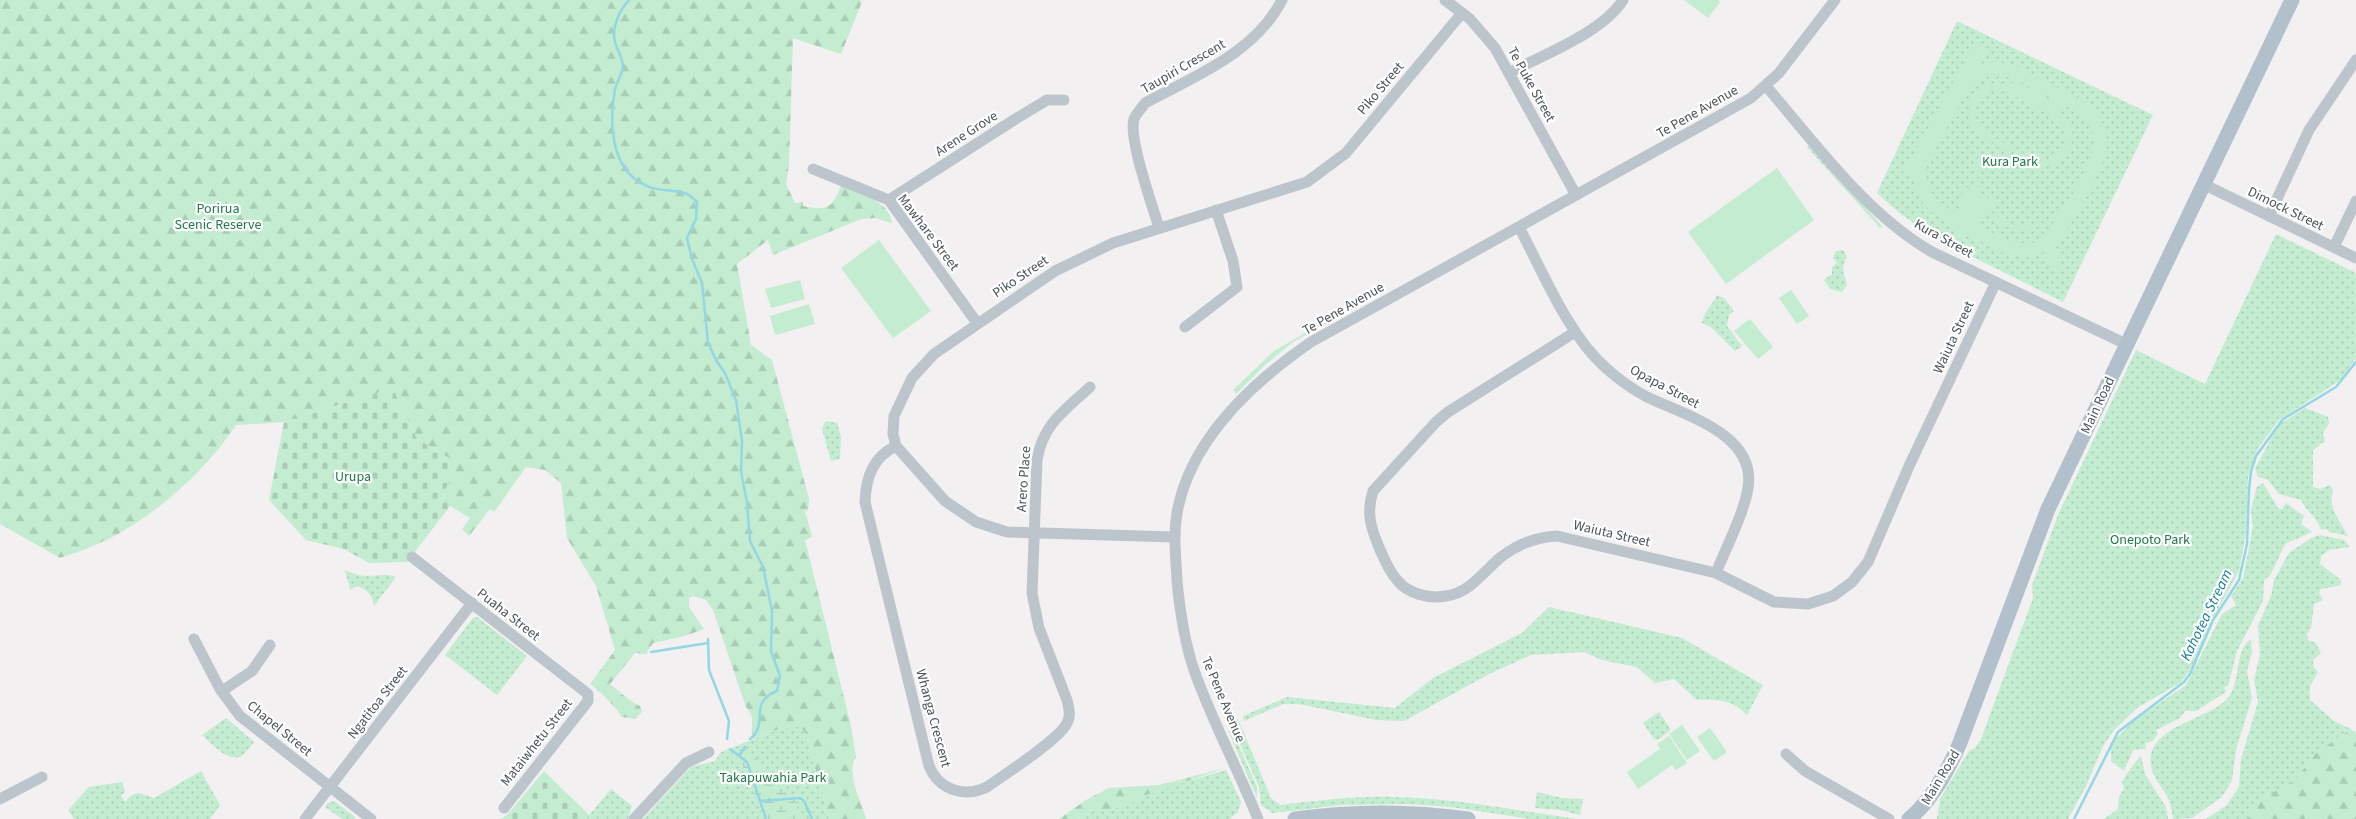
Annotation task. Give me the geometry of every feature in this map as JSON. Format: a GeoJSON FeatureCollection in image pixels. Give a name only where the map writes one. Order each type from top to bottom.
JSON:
{"type":"FeatureCollection","features":[{"type":"Feature","properties":{"kind":"main road","name":"Main Road"},"geometry":{"type":"LineString","coordinates":[[1915,817],[1937,786],[1959,745],[2048,509],[2292,0]]}},
{"type":"Feature","properties":{"kind":"main road"},"geometry":{"type":"LineString","coordinates":[[1295,819],[1360,812],[1405,813],[1468,819]]}},
{"type":"Feature","properties":{"kind":"street","name":"Taupiri Crescent"},"geometry":{"type":"LineString","coordinates":[[1159,228],[1136,147],[1133,130],[1134,118],[1145,103],[1245,46],[1271,20],[1282,0]]}},
{"type":"Feature","properties":{"kind":"street","name":"Te Puke Street"},"geometry":{"type":"LineString","coordinates":[[1445,0],[1484,34],[1509,72],[1576,195]]}},
{"type":"Feature","properties":{"kind":"street"},"geometry":{"type":"LineString","coordinates":[[1509,72],[1601,24],[1616,12],[1623,0]]}},
{"type":"Feature","properties":{"kind":"street","name":"Te Pene Avenue"},"geometry":{"type":"LineString","coordinates":[[1258,819],[1198,680],[1186,645],[1182,624],[1174,537],[1181,495],[1195,462],[1220,424],[1267,376],[1311,342],[1734,109],[1766,86],[1779,73],[1835,0]]}},
{"type":"Feature","properties":{"kind":"street","name":"Piko Street"},"geometry":{"type":"LineString","coordinates":[[896,446],[893,434],[894,416],[912,378],[934,354],[977,323],[1069,263],[1113,243],[1307,182],[1346,153],[1462,13]]}},
{"type":"Feature","properties":{"kind":"street"},"geometry":{"type":"LineString","coordinates":[[2269,216],[2310,130],[2356,60]]}},
{"type":"Feature","properties":{"kind":"street","name":"Kura Street"},"geometry":{"type":"LineString","coordinates":[[1766,86],[1856,189],[1888,222],[1917,243],[2126,344]]}},
{"type":"Feature","properties":{"kind":"street","name":"Arene Grove"},"geometry":{"type":"LineString","coordinates":[[889,200],[1047,100],[1064,100]]}},
{"type":"Feature","properties":{"kind":"street","name":"Mawhare Street"},"geometry":{"type":"LineString","coordinates":[[812,169],[889,200],[977,323]]}},
{"type":"Feature","properties":{"kind":"street","name":"Dimock Street"},"geometry":{"type":"LineString","coordinates":[[2203,184],[2356,258]]}},
{"type":"Feature","properties":{"kind":"street"},"geometry":{"type":"LineString","coordinates":[[2334,247],[2356,201]]}},
{"type":"Feature","properties":{"kind":"street"},"geometry":{"type":"LineString","coordinates":[[1185,327],[1237,287],[1232,261],[1216,210]]}},
{"type":"Feature","properties":{"kind":"street","name":"Opapa Street"},"geometry":{"type":"LineString","coordinates":[[1519,227],[1576,332],[1596,358],[1630,387],[1717,430],[1727,437],[1742,454],[1748,472],[1748,488],[1716,573]]}},
{"type":"Feature","properties":{"kind":"street","name":"Waiuta Street"},"geometry":{"type":"LineString","coordinates":[[1576,332],[1448,412],[1381,481],[1370,500],[1370,520],[1389,569],[1397,581],[1413,592],[1434,598],[1455,595],[1468,587],[1500,558],[1516,547],[1527,541],[1557,536],[1716,573],[1763,598],[1784,604],[1808,604],[1842,590],[1852,582],[1868,562],[1914,456],[1996,282]]}},
{"type":"Feature","properties":{"kind":"street","name":"Arero Place"},"geometry":{"type":"LineString","coordinates":[[1034,533],[1037,460],[1040,442],[1054,420],[1090,388]]}},
{"type":"Feature","properties":{"kind":"street"},"geometry":{"type":"LineString","coordinates":[[896,446],[935,491],[962,514],[976,522],[1007,532],[1174,537]]}},
{"type":"Feature","properties":{"kind":"street","name":"Whanga Crescent"},"geometry":{"type":"LineString","coordinates":[[896,446],[886,451],[875,462],[866,486],[865,502],[928,766],[942,784],[953,790],[969,792],[987,787],[1058,734],[1068,722],[1070,711],[1067,700],[1036,616],[1032,593],[1034,533]]}},
{"type":"Feature","properties":{"kind":"street","name":"Puaha Street"},"geometry":{"type":"LineString","coordinates":[[412,557],[588,694]]}},
{"type":"Feature","properties":{"kind":"street","name":"Ngatitoa Street"},"geometry":{"type":"LineString","coordinates":[[305,819],[472,603]]}},
{"type":"Feature","properties":{"kind":"street","name":"Chapel Street"},"geometry":{"type":"LineString","coordinates":[[194,639],[230,705],[245,721],[371,819]]}},
{"type":"Feature","properties":{"kind":"street"},"geometry":{"type":"LineString","coordinates":[[222,691],[252,671],[270,646]]}},
{"type":"Feature","properties":{"kind":"street","name":"Mataiwhetu Street"},"geometry":{"type":"LineString","coordinates":[[504,808],[588,701],[588,694]]}},
{"type":"Feature","properties":{"kind":"street"},"geometry":{"type":"LineString","coordinates":[[634,819],[686,763],[709,752]]}},
{"type":"Feature","properties":{"kind":"street"},"geometry":{"type":"LineString","coordinates":[[1786,754],[1805,771],[1889,819]]}},
{"type":"Feature","properties":{"kind":"street"},"geometry":{"type":"LineString","coordinates":[[0,799],[42,777]]}},
{"type":"Feature","properties":{"kind":"green space","name":"Porirua Scenic Reserve"},"geometry":{"type":"Polygon","coordinates":[[[0,0],[860,0],[862,2],[841,54],[793,38],[789,164],[786,184],[795,203],[803,202],[803,206],[818,208],[832,204],[841,185],[880,203],[890,215],[892,223],[875,218],[861,219],[773,255],[768,240],[737,264],[751,345],[772,360],[809,499],[808,510],[805,511],[812,537],[805,540],[851,726],[856,757],[852,771],[853,779],[866,819],[829,819],[806,734],[801,727],[782,728],[753,739],[751,715],[746,707],[713,610],[706,600],[693,596],[689,598],[689,607],[704,629],[685,636],[653,643],[646,654],[635,653],[610,684],[640,706],[642,712],[635,719],[622,717],[608,699],[590,684],[615,650],[596,586],[567,538],[561,483],[545,470],[526,467],[494,512],[490,509],[469,536],[462,529],[470,518],[442,501],[456,462],[417,439],[393,388],[284,422],[236,425],[193,477],[157,508],[119,533],[95,545],[60,558],[0,524],[0,0]]]}},
{"type":"Feature","properties":{"kind":"green space"},"geometry":{"type":"Polygon","coordinates":[[[1684,0],[1718,0],[1720,2],[1708,18],[1684,0]]]}},
{"type":"Feature","properties":{"kind":"green space","name":"Kura Park"},"geometry":{"type":"Polygon","coordinates":[[[1957,21],[2153,115],[2063,302],[1933,237],[1897,211],[1877,193],[1957,21]]]}},
{"type":"Feature","properties":{"kind":"green space"},"geometry":{"type":"Polygon","coordinates":[[[1975,42],[1989,49],[1981,64],[1990,62],[2006,63],[2069,93],[2092,109],[2102,123],[2106,133],[2107,148],[2103,160],[2092,186],[2076,215],[2055,245],[2044,252],[2032,256],[2024,257],[2008,254],[1965,232],[1956,242],[1954,241],[1957,228],[1929,209],[1919,197],[1914,180],[1903,173],[1975,42]],[[1998,75],[1983,77],[1969,87],[1928,162],[1927,180],[1929,187],[1938,200],[1959,215],[1963,187],[1975,190],[1974,168],[1980,153],[1983,155],[1978,173],[1979,192],[1996,203],[1989,209],[1991,212],[1999,218],[2018,225],[2037,225],[2054,217],[2069,200],[2092,154],[2094,139],[2092,131],[2084,118],[2074,111],[2024,83],[1998,75]],[[1986,212],[1975,223],[2009,240],[2020,243],[2041,240],[2050,232],[2059,219],[2039,227],[2021,229],[2004,225],[1986,212]]]}},
{"type":"Feature","properties":{"kind":"green space"},"geometry":{"type":"Polygon","coordinates":[[[2014,80],[2061,106],[2058,112],[2069,124],[2073,139],[2068,153],[2060,161],[2046,166],[2032,163],[1989,140],[1971,124],[1969,107],[1973,96],[1981,88],[1996,83],[2010,87],[2014,80]],[[1996,89],[1984,94],[1980,98],[1975,108],[1975,114],[1980,126],[2000,141],[2021,152],[2038,159],[2047,160],[2054,158],[2061,152],[2067,139],[2064,127],[2060,121],[2005,91],[1996,89]]]}},
{"type":"Feature","properties":{"kind":"green space"},"geometry":{"type":"Polygon","coordinates":[[[1810,145],[1882,226],[1880,228],[1807,147],[1810,145]]]}},
{"type":"Feature","properties":{"kind":"green space"},"geometry":{"type":"Polygon","coordinates":[[[1777,168],[1814,220],[1726,284],[1688,232],[1777,168]]]}},
{"type":"Feature","properties":{"kind":"green space","name":"Onepoto Park"},"geometry":{"type":"Polygon","coordinates":[[[2276,234],[2356,273],[2356,358],[2341,380],[2280,419],[2258,448],[2248,477],[2246,533],[2239,571],[2213,618],[2201,650],[2188,673],[2180,683],[2137,708],[2114,730],[2103,746],[2086,786],[2068,819],[1937,819],[1940,799],[1969,751],[1975,748],[1981,739],[2033,598],[2032,585],[2058,515],[2136,350],[2205,384],[2276,234]]]}},
{"type":"Feature","properties":{"kind":"green space"},"geometry":{"type":"Polygon","coordinates":[[[879,240],[931,311],[893,338],[841,268],[879,240]]]}},
{"type":"Feature","properties":{"kind":"green space"},"geometry":{"type":"Polygon","coordinates":[[[2058,248],[2059,272],[2061,274],[2059,276],[2040,258],[2048,251],[2058,248]]]}},
{"type":"Feature","properties":{"kind":"green space"},"geometry":{"type":"Polygon","coordinates":[[[1843,250],[1847,256],[1843,270],[1847,285],[1842,292],[1830,289],[1824,280],[1832,274],[1832,267],[1837,263],[1833,258],[1836,251],[1843,250]]]}},
{"type":"Feature","properties":{"kind":"green space"},"geometry":{"type":"Polygon","coordinates":[[[800,280],[805,299],[771,308],[765,289],[800,280]]]}},
{"type":"Feature","properties":{"kind":"green space"},"geometry":{"type":"Polygon","coordinates":[[[1791,290],[1809,316],[1797,324],[1779,298],[1791,290]]]}},
{"type":"Feature","properties":{"kind":"green space"},"geometry":{"type":"Polygon","coordinates":[[[1717,295],[1725,299],[1734,311],[1729,315],[1727,326],[1742,346],[1735,351],[1711,327],[1702,323],[1704,315],[1717,295]]]}},
{"type":"Feature","properties":{"kind":"green space"},"geometry":{"type":"Polygon","coordinates":[[[1362,300],[1363,303],[1293,342],[1265,365],[1236,394],[1233,390],[1274,351],[1362,300]]]}},
{"type":"Feature","properties":{"kind":"green space"},"geometry":{"type":"Polygon","coordinates":[[[809,304],[815,324],[775,335],[770,316],[809,304]]]}},
{"type":"Feature","properties":{"kind":"green space"},"geometry":{"type":"Polygon","coordinates":[[[1750,319],[1773,347],[1758,359],[1734,331],[1750,319]]]}},
{"type":"Feature","properties":{"kind":"green space","name":"Urupa"},"geometry":{"type":"Polygon","coordinates":[[[393,388],[417,439],[456,462],[442,500],[451,505],[407,562],[369,563],[344,549],[306,540],[269,500],[284,422],[393,388]]]}},
{"type":"Feature","properties":{"kind":"green space"},"geometry":{"type":"Polygon","coordinates":[[[2305,408],[2328,417],[2329,424],[2323,432],[2325,441],[2313,450],[2313,487],[2320,489],[2330,485],[2333,490],[2333,508],[2348,536],[2330,532],[2326,529],[2321,530],[2301,500],[2279,494],[2268,480],[2258,477],[2255,469],[2278,425],[2305,408]]]}},
{"type":"Feature","properties":{"kind":"green space"},"geometry":{"type":"Polygon","coordinates":[[[827,421],[837,423],[841,436],[840,459],[831,461],[822,429],[827,421]]]}},
{"type":"Feature","properties":{"kind":"green space"},"geometry":{"type":"Polygon","coordinates":[[[2263,483],[2278,508],[2282,509],[2286,503],[2304,516],[2301,524],[2312,532],[2285,544],[2270,576],[2264,580],[2263,601],[2237,651],[2228,686],[2224,687],[2226,692],[2196,711],[2185,711],[2180,718],[2156,730],[2158,734],[2152,741],[2145,743],[2146,749],[2133,750],[2124,771],[2111,761],[2111,744],[2132,722],[2186,685],[2222,614],[2236,605],[2231,596],[2243,578],[2253,527],[2251,510],[2257,487],[2263,483]]]}},
{"type":"Feature","properties":{"kind":"green space"},"geometry":{"type":"Polygon","coordinates":[[[2320,535],[2344,540],[2350,547],[2329,550],[2321,556],[2320,564],[2341,580],[2341,585],[2321,589],[2319,593],[2323,600],[2314,604],[2311,628],[2307,634],[2308,640],[2316,643],[2321,653],[2313,660],[2313,666],[2318,672],[2310,686],[2310,700],[2334,721],[2351,729],[2316,753],[2297,779],[2259,801],[2247,819],[2206,819],[2227,805],[2239,787],[2241,759],[2258,702],[2254,680],[2260,654],[2258,625],[2271,596],[2274,580],[2289,553],[2311,538],[2320,535]]]}},
{"type":"Feature","properties":{"kind":"green space"},"geometry":{"type":"Polygon","coordinates":[[[345,570],[353,574],[367,576],[390,575],[396,577],[374,606],[371,595],[364,589],[357,586],[350,590],[345,570]]]}},
{"type":"Feature","properties":{"kind":"green space"},"geometry":{"type":"Polygon","coordinates":[[[1549,607],[1682,638],[1763,685],[1747,715],[1736,706],[1724,701],[1697,700],[1674,679],[1655,683],[1637,667],[1602,660],[1584,652],[1531,655],[1489,674],[1404,721],[1376,720],[1299,704],[1283,704],[1244,721],[1243,716],[1287,697],[1395,708],[1433,678],[1522,633],[1549,607]]]}},
{"type":"Feature","properties":{"kind":"green space"},"geometry":{"type":"Polygon","coordinates":[[[477,617],[527,656],[497,695],[445,655],[473,618],[477,617]]]}},
{"type":"Feature","properties":{"kind":"green space"},"geometry":{"type":"Polygon","coordinates":[[[2251,639],[2252,652],[2247,671],[2252,698],[2236,750],[2232,780],[2222,797],[2192,818],[2173,819],[2169,800],[2152,770],[2151,756],[2156,744],[2165,734],[2218,707],[2227,699],[2235,685],[2242,651],[2245,644],[2251,639]]]}},
{"type":"Feature","properties":{"kind":"green space"},"geometry":{"type":"Polygon","coordinates":[[[1659,712],[1671,730],[1658,740],[1654,739],[1643,723],[1659,712]]]}},
{"type":"Feature","properties":{"kind":"green space"},"geometry":{"type":"Polygon","coordinates":[[[226,718],[254,742],[243,755],[238,757],[232,757],[221,752],[202,735],[226,718]]]}},
{"type":"Feature","properties":{"kind":"green space"},"geometry":{"type":"Polygon","coordinates":[[[1238,719],[1271,798],[1280,805],[1363,797],[1414,798],[1484,805],[1577,819],[1531,819],[1451,807],[1408,804],[1341,805],[1272,813],[1261,805],[1259,787],[1230,721],[1238,719]]]}},
{"type":"Feature","properties":{"kind":"green space"},"geometry":{"type":"Polygon","coordinates":[[[1682,725],[1700,751],[1687,760],[1669,734],[1682,725]]]}},
{"type":"Feature","properties":{"kind":"green space","name":"Takapuwahia Park"},"geometry":{"type":"Polygon","coordinates":[[[801,726],[806,734],[829,819],[643,819],[691,767],[715,761],[721,752],[782,728],[801,726]]]}},
{"type":"Feature","properties":{"kind":"green space"},"geometry":{"type":"Polygon","coordinates":[[[1231,728],[1257,787],[1257,798],[1228,730],[1231,728]]]}},
{"type":"Feature","properties":{"kind":"green space"},"geometry":{"type":"Polygon","coordinates":[[[1710,728],[1727,752],[1714,761],[1697,737],[1710,728]]]}},
{"type":"Feature","properties":{"kind":"green space"},"geometry":{"type":"Polygon","coordinates":[[[2351,729],[2356,733],[2356,819],[2247,819],[2259,801],[2296,779],[2316,753],[2351,729]]]}},
{"type":"Feature","properties":{"kind":"green space"},"geometry":{"type":"Polygon","coordinates":[[[1669,736],[1687,763],[1676,770],[1672,765],[1638,789],[1627,772],[1660,749],[1667,759],[1657,744],[1669,736]]]}},
{"type":"Feature","properties":{"kind":"green space"},"geometry":{"type":"Polygon","coordinates":[[[744,747],[747,749],[744,752],[752,760],[757,758],[761,762],[762,770],[770,779],[769,784],[786,789],[794,796],[802,795],[816,819],[810,819],[803,804],[795,802],[801,819],[762,819],[757,800],[742,764],[729,749],[733,748],[738,751],[744,747]]]}},
{"type":"Feature","properties":{"kind":"green space"},"geometry":{"type":"Polygon","coordinates":[[[2141,756],[2145,774],[2166,807],[2168,819],[2104,819],[2118,809],[2119,797],[2124,788],[2122,782],[2141,756]]]}},
{"type":"Feature","properties":{"kind":"green space"},"geometry":{"type":"Polygon","coordinates":[[[1226,768],[1143,796],[1128,806],[1096,809],[1079,819],[1059,819],[1086,800],[1109,788],[1159,785],[1226,768]]]}},
{"type":"Feature","properties":{"kind":"green space"},"geometry":{"type":"Polygon","coordinates":[[[1226,770],[1241,802],[1238,812],[1230,819],[1079,819],[1096,809],[1128,806],[1143,796],[1226,770]]]}},
{"type":"Feature","properties":{"kind":"green space"},"geometry":{"type":"Polygon","coordinates":[[[201,771],[220,805],[210,819],[74,819],[68,810],[89,787],[122,782],[125,791],[121,796],[125,802],[135,794],[154,798],[201,771]]]}},
{"type":"Feature","properties":{"kind":"green space"},"geometry":{"type":"Polygon","coordinates":[[[544,771],[589,815],[586,819],[501,819],[508,814],[544,771]]]}},
{"type":"Feature","properties":{"kind":"green space"},"geometry":{"type":"Polygon","coordinates":[[[611,789],[632,806],[628,819],[586,819],[611,789]]]}},
{"type":"Feature","properties":{"kind":"green space"},"geometry":{"type":"Polygon","coordinates":[[[1537,792],[1562,798],[1583,799],[1580,815],[1560,810],[1535,808],[1537,792]]]}},
{"type":"Feature","properties":{"kind":"green space"},"geometry":{"type":"Polygon","coordinates":[[[334,801],[355,817],[354,819],[342,819],[325,807],[328,803],[334,801]]]}},
{"type":"Feature","properties":{"kind":"waterway"},"geometry":{"type":"LineString","coordinates":[[629,0],[622,9],[614,31],[615,42],[623,67],[615,89],[613,102],[612,116],[615,144],[619,157],[635,179],[652,188],[687,194],[697,202],[696,219],[687,238],[692,259],[702,283],[708,343],[725,373],[736,400],[742,441],[741,471],[747,503],[750,541],[763,567],[772,611],[771,651],[780,676],[777,691],[763,701],[756,733],[750,739]]}},
{"type":"Feature","properties":{"kind":"waterway","name":"Kahotea Stream"},"geometry":{"type":"LineString","coordinates":[[2074,819],[2118,732],[2184,682],[2190,674],[2213,620],[2239,580],[2247,544],[2249,489],[2251,472],[2256,456],[2283,419],[2336,387],[2356,362]]}},
{"type":"Feature","properties":{"kind":"waterway"},"geometry":{"type":"LineString","coordinates":[[708,639],[709,670],[729,721],[727,739]]}},
{"type":"Feature","properties":{"kind":"waterway"},"geometry":{"type":"LineString","coordinates":[[651,652],[708,643]]}},
{"type":"Feature","properties":{"kind":"waterway"},"geometry":{"type":"LineString","coordinates":[[739,756],[745,747]]}},
{"type":"Feature","properties":{"kind":"waterway"},"geometry":{"type":"LineString","coordinates":[[730,749],[747,762],[766,819]]}},
{"type":"Feature","properties":{"kind":"waterway"},"geometry":{"type":"LineString","coordinates":[[760,801],[800,798],[804,801],[812,819]]}}]}
